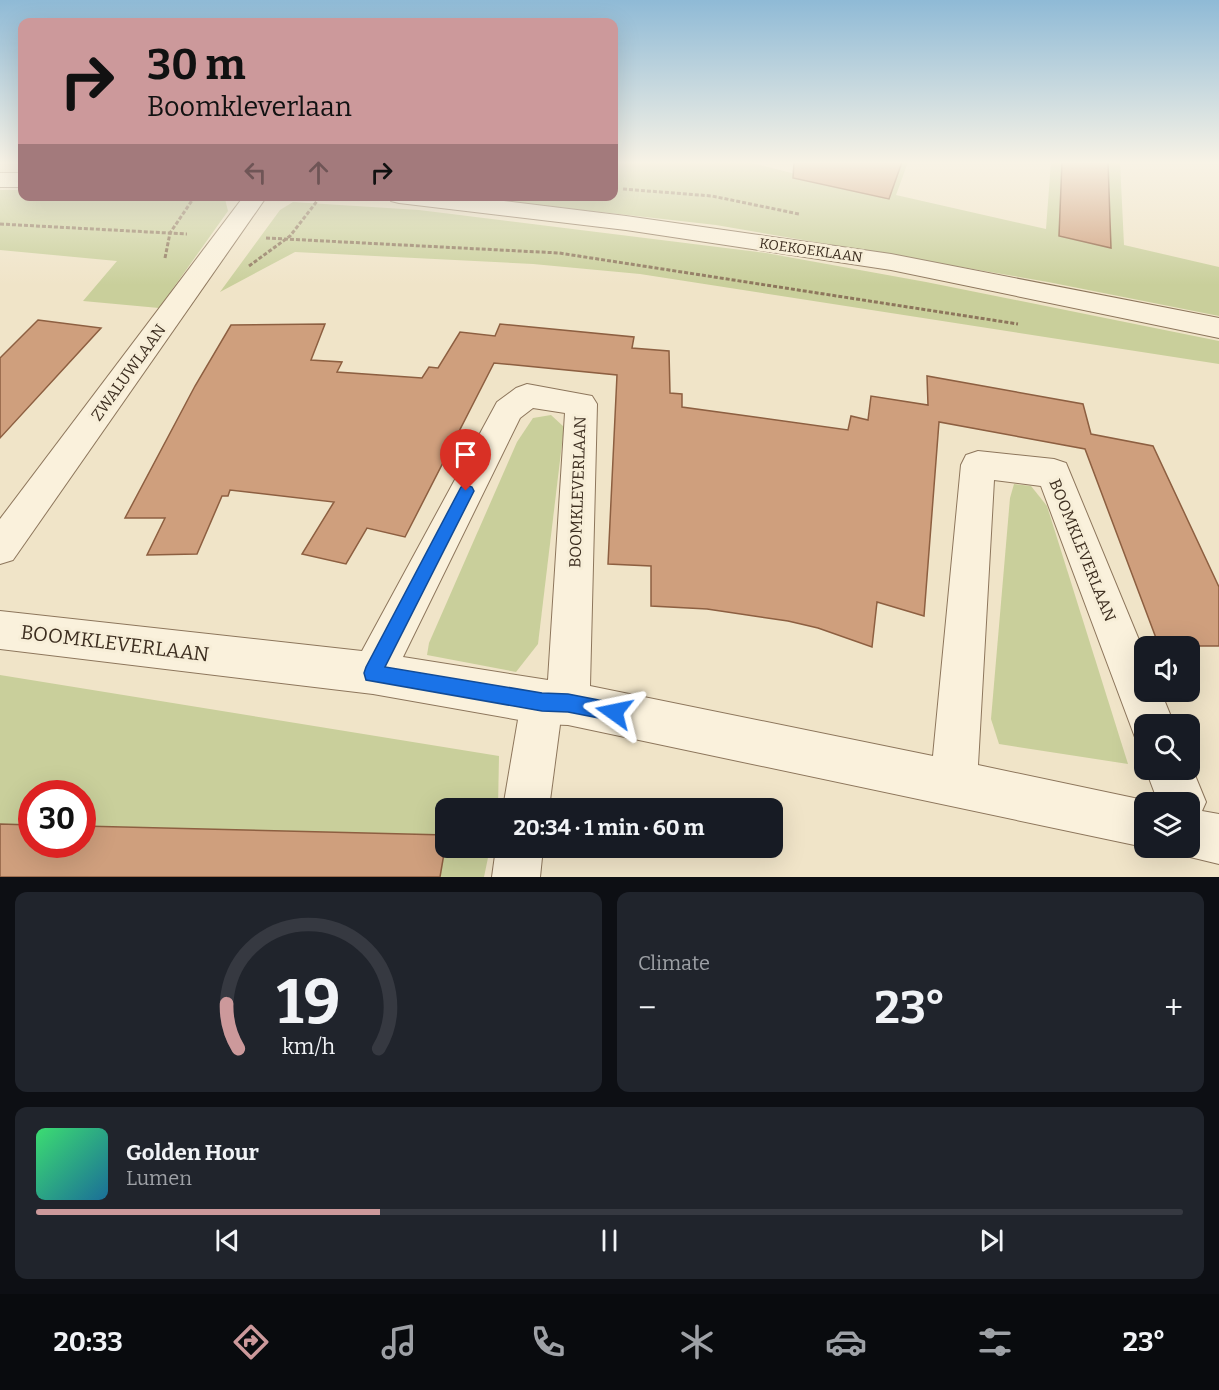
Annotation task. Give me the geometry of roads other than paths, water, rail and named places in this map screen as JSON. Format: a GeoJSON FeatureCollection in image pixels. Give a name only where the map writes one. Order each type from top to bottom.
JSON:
{"type":"FeatureCollection","features":[{"type":"Feature","properties":{"kind":"street","name":"ZWALUWLAAN"},"geometry":{"type":"LineString","coordinates":[[0,548],[251,203]]}},
{"type":"Feature","properties":{"kind":"street","name":"KOEKOEKLAAN"},"geometry":{"type":"LineString","coordinates":[[457,203],[626,223],[891,262],[1219,328]]}},
{"type":"Feature","properties":{"kind":"street","name":"BOOMKLEVERLAAN"},"geometry":{"type":"LineString","coordinates":[[373,673],[508,410],[527,396],[581,404],[555,702]]}},
{"type":"Feature","properties":{"kind":"street","name":"BOOMKLEVERLAAN"},"geometry":{"type":"LineString","coordinates":[[954,783],[978,465],[1054,473],[1148,714]]}},
{"type":"Feature","properties":{"kind":"street","name":"BOOMKLEVERLAAN"},"geometry":{"type":"LineString","coordinates":[[0,630],[373,673],[555,702],[1134,821]]}},
{"type":"Feature","properties":{"kind":"street"},"geometry":{"type":"LineString","coordinates":[[529,798],[555,702]]}},
{"type":"Feature","properties":{"kind":"street"},"geometry":{"type":"LineString","coordinates":[[516,877],[519,858]]}}]}
